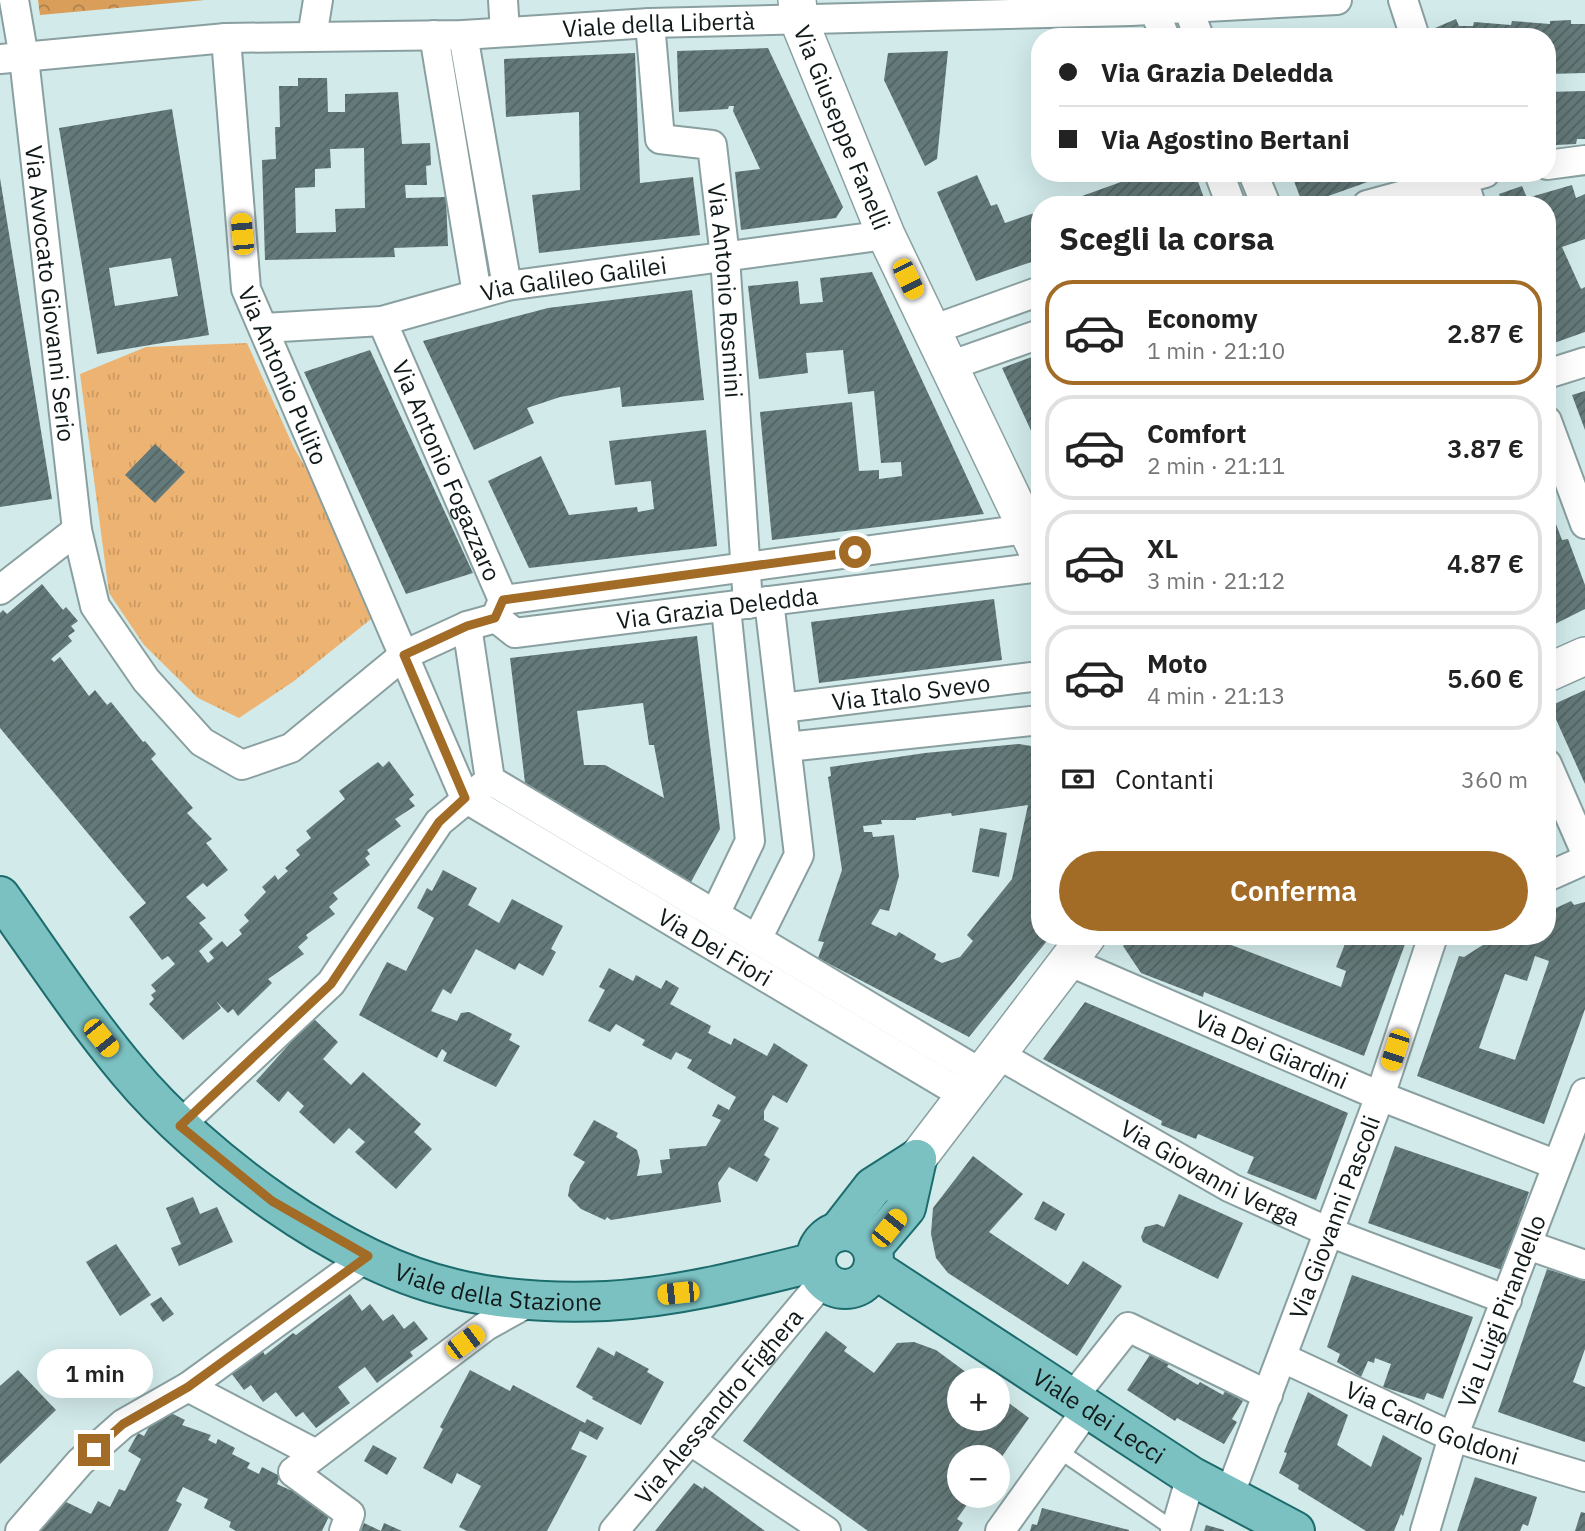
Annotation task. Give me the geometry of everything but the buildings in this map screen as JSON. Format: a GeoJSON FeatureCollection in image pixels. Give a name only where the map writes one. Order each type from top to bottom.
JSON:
{"type":"FeatureCollection","features":[{"type":"Feature","properties":{"kind":"main road","name":"Viale della Stazione"},"geometry":{"type":"LineString","coordinates":[[0,896],[87,1020],[130,1073],[180,1126],[272,1201],[368,1256],[452,1289],[533,1300],[607,1301],[820,1271]]}},
{"type":"Feature","properties":{"kind":"main road"},"geometry":{"type":"LineString","coordinates":[[917,1159],[906,1208],[873,1258],[864,1283],[848,1290],[830,1286],[820,1271],[821,1243],[838,1231],[873,1187],[917,1159]]}},
{"type":"Feature","properties":{"kind":"main road"},"geometry":{"type":"LineString","coordinates":[[838,1231],[858,1234],[873,1258]]}},
{"type":"Feature","properties":{"kind":"main road","name":"Viale dei Lecci"},"geometry":{"type":"LineString","coordinates":[[873,1258],[1080,1403],[1191,1475],[1295,1531]]}},
{"type":"Feature","properties":{"kind":"street","name":"Via Avvocato Giovanni Serio"},"geometry":{"type":"LineString","coordinates":[[14,0],[12,58],[77,530],[95,606],[146,680],[202,742],[242,765],[291,748],[404,655]]}},
{"type":"Feature","properties":{"kind":"street"},"geometry":{"type":"LineString","coordinates":[[312,37],[318,0]]}},
{"type":"Feature","properties":{"kind":"street"},"geometry":{"type":"LineString","coordinates":[[503,0],[505,32]]}},
{"type":"Feature","properties":{"kind":"street","name":"Viale della Libertà"},"geometry":{"type":"LineString","coordinates":[[12,58],[226,38],[463,35],[649,23],[678,11],[1154,10],[1337,0]]}},
{"type":"Feature","properties":{"kind":"street"},"geometry":{"type":"LineString","coordinates":[[1403,0],[1412,28]]}},
{"type":"Feature","properties":{"kind":"street"},"geometry":{"type":"LineString","coordinates":[[1188,8],[1196,28]]}},
{"type":"Feature","properties":{"kind":"street","name":"Via Giuseppe Fanelli"},"geometry":{"type":"LineString","coordinates":[[798,10],[886,235],[1031,538]]}},
{"type":"Feature","properties":{"kind":"street"},"geometry":{"type":"LineString","coordinates":[[1154,10],[1161,28]]}},
{"type":"Feature","properties":{"kind":"street","name":"Via Antonio Rosmini"},"geometry":{"type":"LineString","coordinates":[[649,23],[660,139],[712,145],[725,257],[748,604],[750,841],[715,914]]}},
{"type":"Feature","properties":{"kind":"street"},"geometry":{"type":"LineString","coordinates":[[435,35],[477,294]]}},
{"type":"Feature","properties":{"kind":"street"},"geometry":{"type":"LineString","coordinates":[[463,35],[507,286]]}},
{"type":"Feature","properties":{"kind":"street","name":"Via Antonio Pulito"},"geometry":{"type":"LineString","coordinates":[[226,38],[246,289],[404,655]]}},
{"type":"Feature","properties":{"kind":"street"},"geometry":{"type":"LineString","coordinates":[[1556,164],[1585,160]]}},
{"type":"Feature","properties":{"kind":"street"},"geometry":{"type":"LineString","coordinates":[[1398,196],[1445,182]]}},
{"type":"Feature","properties":{"kind":"street","name":"Via Galileo Galilei"},"geometry":{"type":"LineString","coordinates":[[264,328],[382,321],[507,286],[886,235]]}},
{"type":"Feature","properties":{"kind":"street"},"geometry":{"type":"LineString","coordinates":[[932,330],[1031,294]]}},
{"type":"Feature","properties":{"kind":"street","name":"Via Antonio Fogazzaro"},"geometry":{"type":"LineString","coordinates":[[382,321],[499,609]]}},
{"type":"Feature","properties":{"kind":"street"},"geometry":{"type":"LineString","coordinates":[[949,366],[1031,337]]}},
{"type":"Feature","properties":{"kind":"street"},"geometry":{"type":"LineString","coordinates":[[1556,370],[1585,362]]}},
{"type":"Feature","properties":{"kind":"street"},"geometry":{"type":"LineString","coordinates":[[1556,445],[1585,524]]}},
{"type":"Feature","properties":{"kind":"street"},"geometry":{"type":"LineString","coordinates":[[0,590],[77,530]]}},
{"type":"Feature","properties":{"kind":"street","name":"Via Grazia Deledda"},"geometry":{"type":"LineString","coordinates":[[404,655],[499,609],[745,567],[1031,551]]}},
{"type":"Feature","properties":{"kind":"street","name":"Via Grazia Deledda"},"geometry":{"type":"LineString","coordinates":[[499,609],[515,633],[748,604],[1031,552]]}},
{"type":"Feature","properties":{"kind":"street","name":"Via Antonio Rosmini"},"geometry":{"type":"LineString","coordinates":[[748,604],[782,708],[799,855],[757,939]]}},
{"type":"Feature","properties":{"kind":"street"},"geometry":{"type":"LineString","coordinates":[[180,1126],[331,984],[439,822],[465,798],[491,780],[467,626]]}},
{"type":"Feature","properties":{"kind":"street"},"geometry":{"type":"LineString","coordinates":[[404,655],[465,798]]}},
{"type":"Feature","properties":{"kind":"street"},"geometry":{"type":"LineString","coordinates":[[1556,669],[1585,656]]}},
{"type":"Feature","properties":{"kind":"street","name":"Via Italo Svevo"},"geometry":{"type":"LineString","coordinates":[[782,708],[1031,677]]}},
{"type":"Feature","properties":{"kind":"street","name":"Via Italo Svevo"},"geometry":{"type":"LineString","coordinates":[[787,747],[1031,721]]}},
{"type":"Feature","properties":{"kind":"street","name":"Via Dei Fiori"},"geometry":{"type":"LineString","coordinates":[[491,780],[983,1076]]}},
{"type":"Feature","properties":{"kind":"street"},"geometry":{"type":"LineString","coordinates":[[1556,785],[1585,851]]}},
{"type":"Feature","properties":{"kind":"street","name":"Via Dei Fiori"},"geometry":{"type":"LineString","coordinates":[[465,798],[983,1076]]}},
{"type":"Feature","properties":{"kind":"street"},"geometry":{"type":"LineString","coordinates":[[1556,873],[1585,860]]}},
{"type":"Feature","properties":{"kind":"street","name":"Via Giovanni Pascoli"},"geometry":{"type":"LineString","coordinates":[[1229,1496],[1283,1359],[1380,1096],[1430,945]]}},
{"type":"Feature","properties":{"kind":"street"},"geometry":{"type":"LineString","coordinates":[[917,1159],[983,1076],[1077,949]]}},
{"type":"Feature","properties":{"kind":"street","name":"Via Dei Giardini"},"geometry":{"type":"LineString","coordinates":[[1077,949],[1380,1096],[1557,1166]]}},
{"type":"Feature","properties":{"kind":"street","name":"Via Giovanni Verga"},"geometry":{"type":"LineString","coordinates":[[983,1076],[1329,1232],[1507,1300]]}},
{"type":"Feature","properties":{"kind":"street","name":"Via Luigi Pirandello"},"geometry":{"type":"LineString","coordinates":[[1425,1531],[1453,1437],[1585,1093]]}},
{"type":"Feature","properties":{"kind":"street"},"geometry":{"type":"LineString","coordinates":[[1528,1245],[1585,1265]]}},
{"type":"Feature","properties":{"kind":"street"},"geometry":{"type":"LineString","coordinates":[[20,1531],[80,1462],[123,1424],[188,1387],[368,1256]]}},
{"type":"Feature","properties":{"kind":"street","name":"Via Alessandro Fighera"},"geometry":{"type":"LineString","coordinates":[[614,1531],[691,1441],[820,1271]]}},
{"type":"Feature","properties":{"kind":"street"},"geometry":{"type":"LineString","coordinates":[[344,1531],[350,1514],[293,1472],[486,1326],[533,1300]]}},
{"type":"Feature","properties":{"kind":"street"},"geometry":{"type":"LineString","coordinates":[[1000,1531],[1058,1450],[1080,1403],[1128,1327],[1268,1395]]}},
{"type":"Feature","properties":{"kind":"street","name":"Via Carlo Goldoni"},"geometry":{"type":"LineString","coordinates":[[1283,1359],[1453,1437],[1585,1477]]}},
{"type":"Feature","properties":{"kind":"street"},"geometry":{"type":"LineString","coordinates":[[188,1387],[316,1454]]}},
{"type":"Feature","properties":{"kind":"street"},"geometry":{"type":"LineString","coordinates":[[691,1441],[826,1531]]}},
{"type":"Feature","properties":{"kind":"street"},"geometry":{"type":"LineString","coordinates":[[1175,1530],[1191,1475]]}},
{"type":"Feature","properties":{"kind":"lane"},"geometry":{"type":"LineString","coordinates":[[1058,1450],[1175,1530]]}},
{"type":"Feature","properties":{"kind":"green space"},"geometry":{"type":"Polygon","coordinates":[[[38,0],[205,0],[40,15],[38,0]]]}},
{"type":"Feature","properties":{"kind":"green space"},"geometry":{"type":"Polygon","coordinates":[[[247,343],[294,448],[372,580],[371,619],[294,681],[239,718],[198,698],[144,645],[109,593],[80,374],[146,347],[247,343]]]}},
{"type":"Feature","properties":{"kind":"route"},"geometry":{"type":"LineString","coordinates":[[94,1450],[123,1424],[188,1387],[368,1256],[272,1201],[180,1126],[331,984],[420,855],[439,822],[465,798],[404,655],[435,639],[495,618],[503,600],[855,552]]}}]}
